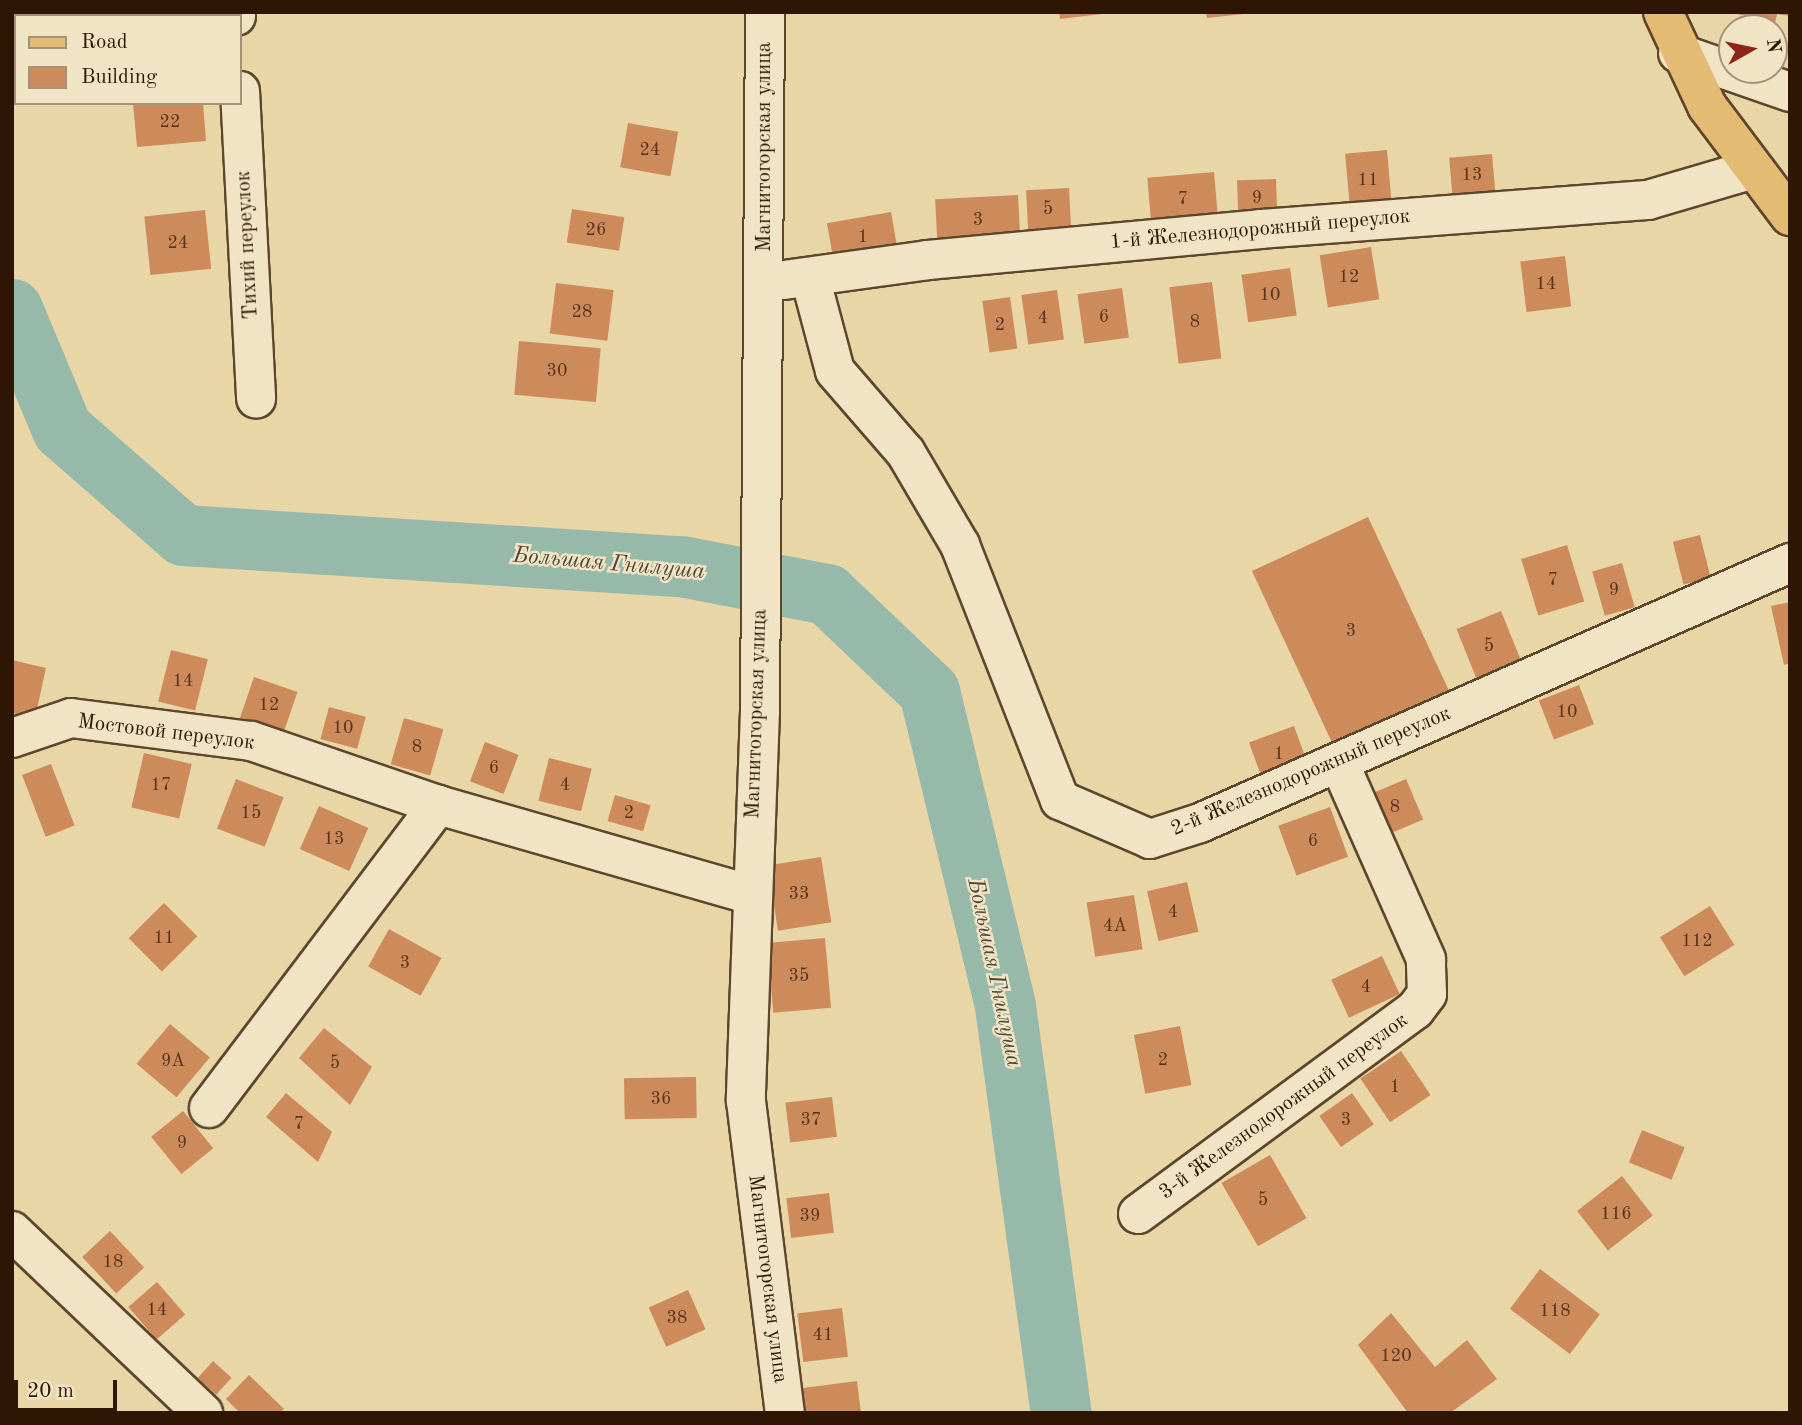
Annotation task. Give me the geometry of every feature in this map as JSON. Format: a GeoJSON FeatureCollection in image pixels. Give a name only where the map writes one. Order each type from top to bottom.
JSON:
{"type":"FeatureCollection","features":[{"type":"Feature","properties":{"kind":"main road"},"geometry":{"type":"LineString","coordinates":[[1663,12],[1678,53],[1753,169],[1790,216]]}},
{"type":"Feature","properties":{"kind":"street","name":"Магнитогорская улица"},"geometry":{"type":"LineString","coordinates":[[765,12],[760,711],[749,894],[746,1101],[785,1413]]}},
{"type":"Feature","properties":{"kind":"street"},"geometry":{"type":"LineString","coordinates":[[1678,53],[1790,92]]}},
{"type":"Feature","properties":{"kind":"street","name":"Тихий переулок"},"geometry":{"type":"LineString","coordinates":[[241,105],[256,399]]}},
{"type":"Feature","properties":{"kind":"street","name":"1-й Железнодорожный переулок"},"geometry":{"type":"LineString","coordinates":[[765,283],[1261,229],[1648,201],[1753,169]]}},
{"type":"Feature","properties":{"kind":"street","name":"2-й Железнодорожный переулок"},"geometry":{"type":"LineString","coordinates":[[810,277],[835,371],[906,453],[960,545],[1060,800],[1150,839],[1339,763],[1790,563]]}},
{"type":"Feature","properties":{"kind":"street","name":"Мостовой переулок"},"geometry":{"type":"LineString","coordinates":[[12,738],[71,718],[251,741],[438,805],[749,894]]}},
{"type":"Feature","properties":{"kind":"street","name":"3-й Железнодорожный переулок"},"geometry":{"type":"LineString","coordinates":[[1138,1214],[1415,1010],[1427,994],[1426,959],[1339,763]]}},
{"type":"Feature","properties":{"kind":"street"},"geometry":{"type":"LineString","coordinates":[[209,1108],[438,805]]}},
{"type":"Feature","properties":{"kind":"street"},"geometry":{"type":"LineString","coordinates":[[12,1231],[203,1413]]}},
{"type":"Feature","properties":{"kind":"building"},"geometry":{"type":"Polygon","coordinates":[[[137,12],[193,12],[193,14],[137,12]]]}},
{"type":"Feature","properties":{"kind":"building"},"geometry":{"type":"Polygon","coordinates":[[[1059,12],[1102,12],[1102,14],[1060,19],[1059,12]]]}},
{"type":"Feature","properties":{"kind":"building"},"geometry":{"type":"Polygon","coordinates":[[[1206,12],[1243,12],[1243,14],[1207,18],[1206,12]]]}},
{"type":"Feature","properties":{"kind":"building"},"geometry":{"type":"Polygon","coordinates":[[[1729,12],[1790,12],[1790,16],[1788,14],[1729,12]]]}},
{"type":"Feature","properties":{"kind":"building"},"geometry":{"type":"Polygon","coordinates":[[[133,105],[203,105],[206,141],[137,147],[133,105]]]}},
{"type":"Feature","properties":{"kind":"building"},"geometry":{"type":"Polygon","coordinates":[[[628,123],[678,132],[670,176],[620,167],[628,123]]]}},
{"type":"Feature","properties":{"kind":"building"},"geometry":{"type":"Polygon","coordinates":[[[1387,150],[1392,205],[1350,208],[1345,154],[1387,150]]]}},
{"type":"Feature","properties":{"kind":"building"},"geometry":{"type":"Polygon","coordinates":[[[1492,154],[1495,192],[1452,196],[1449,158],[1492,154]]]}},
{"type":"Feature","properties":{"kind":"building"},"geometry":{"type":"Polygon","coordinates":[[[1214,172],[1218,221],[1152,227],[1147,178],[1214,172]]]}},
{"type":"Feature","properties":{"kind":"building"},"geometry":{"type":"Polygon","coordinates":[[[1276,179],[1277,216],[1238,217],[1237,180],[1276,179]]]}},
{"type":"Feature","properties":{"kind":"building"},"geometry":{"type":"Polygon","coordinates":[[[1069,188],[1071,229],[1028,231],[1026,190],[1069,188]]]}},
{"type":"Feature","properties":{"kind":"building"},"geometry":{"type":"Polygon","coordinates":[[[1018,195],[1020,240],[937,244],[935,199],[1018,195]]]}},
{"type":"Feature","properties":{"kind":"building"},"geometry":{"type":"Polygon","coordinates":[[[572,209],[624,217],[619,251],[567,243],[572,209]]]}},
{"type":"Feature","properties":{"kind":"building"},"geometry":{"type":"Polygon","coordinates":[[[205,210],[211,269],[151,275],[144,216],[205,210]]]}},
{"type":"Feature","properties":{"kind":"building"},"geometry":{"type":"Polygon","coordinates":[[[891,212],[898,251],[834,263],[827,223],[891,212]]]}},
{"type":"Feature","properties":{"kind":"building"},"geometry":{"type":"Polygon","coordinates":[[[1371,247],[1379,299],[1328,307],[1320,255],[1371,247]]]}},
{"type":"Feature","properties":{"kind":"building"},"geometry":{"type":"Polygon","coordinates":[[[1565,256],[1571,307],[1527,312],[1520,261],[1565,256]]]}},
{"type":"Feature","properties":{"kind":"building"},"geometry":{"type":"Polygon","coordinates":[[[1290,268],[1297,316],[1248,322],[1241,275],[1290,268]]]}},
{"type":"Feature","properties":{"kind":"building"},"geometry":{"type":"Polygon","coordinates":[[[1212,282],[1221,358],[1179,364],[1169,287],[1212,282]]]}},
{"type":"Feature","properties":{"kind":"building"},"geometry":{"type":"Polygon","coordinates":[[[556,283],[614,290],[607,341],[550,334],[556,283]]]}},
{"type":"Feature","properties":{"kind":"building"},"geometry":{"type":"Polygon","coordinates":[[[1122,288],[1129,338],[1084,344],[1077,294],[1122,288]]]}},
{"type":"Feature","properties":{"kind":"building"},"geometry":{"type":"Polygon","coordinates":[[[1057,290],[1064,340],[1028,345],[1021,295],[1057,290]]]}},
{"type":"Feature","properties":{"kind":"building"},"geometry":{"type":"Polygon","coordinates":[[[1010,297],[1017,348],[990,352],[982,301],[1010,297]]]}},
{"type":"Feature","properties":{"kind":"building"},"geometry":{"type":"Polygon","coordinates":[[[519,341],[601,348],[596,402],[514,395],[519,341]]]}},
{"type":"Feature","properties":{"kind":"building"},"geometry":{"type":"Polygon","coordinates":[[[1368,517],[1449,691],[1333,745],[1252,571],[1368,517]]]}},
{"type":"Feature","properties":{"kind":"building"},"geometry":{"type":"Polygon","coordinates":[[[1700,535],[1711,578],[1683,584],[1673,542],[1700,535]]]}},
{"type":"Feature","properties":{"kind":"building"},"geometry":{"type":"Polygon","coordinates":[[[1567,545],[1584,601],[1538,615],[1521,559],[1567,545]]]}},
{"type":"Feature","properties":{"kind":"building"},"geometry":{"type":"Polygon","coordinates":[[[1622,563],[1635,607],[1605,616],[1592,572],[1622,563]]]}},
{"type":"Feature","properties":{"kind":"building"},"geometry":{"type":"Polygon","coordinates":[[[1790,602],[1790,663],[1784,665],[1771,606],[1790,602]]]}},
{"type":"Feature","properties":{"kind":"building"},"geometry":{"type":"Polygon","coordinates":[[[1501,611],[1522,663],[1477,681],[1456,629],[1501,611]]]}},
{"type":"Feature","properties":{"kind":"building"},"geometry":{"type":"Polygon","coordinates":[[[171,650],[208,659],[195,711],[158,701],[171,650]]]}},
{"type":"Feature","properties":{"kind":"building"},"geometry":{"type":"Polygon","coordinates":[[[12,660],[46,668],[35,718],[12,713],[12,660]]]}},
{"type":"Feature","properties":{"kind":"building"},"geometry":{"type":"Polygon","coordinates":[[[254,677],[297,692],[283,733],[240,718],[254,677]]]}},
{"type":"Feature","properties":{"kind":"building"},"geometry":{"type":"Polygon","coordinates":[[[1579,685],[1594,724],[1554,740],[1539,700],[1579,685]]]}},
{"type":"Feature","properties":{"kind":"building"},"geometry":{"type":"Polygon","coordinates":[[[329,707],[366,717],[357,749],[320,739],[329,707]]]}},
{"type":"Feature","properties":{"kind":"building"},"geometry":{"type":"Polygon","coordinates":[[[404,718],[443,729],[430,775],[391,764],[404,718]]]}},
{"type":"Feature","properties":{"kind":"building"},"geometry":{"type":"Polygon","coordinates":[[[1294,726],[1308,764],[1263,780],[1249,742],[1294,726]]]}},
{"type":"Feature","properties":{"kind":"building"},"geometry":{"type":"Polygon","coordinates":[[[485,742],[519,755],[504,794],[470,781],[485,742]]]}},
{"type":"Feature","properties":{"kind":"building"},"geometry":{"type":"Polygon","coordinates":[[[144,753],[192,764],[179,819],[131,808],[144,753]]]}},
{"type":"Feature","properties":{"kind":"building"},"geometry":{"type":"Polygon","coordinates":[[[549,758],[592,769],[581,811],[538,801],[549,758]]]}},
{"type":"Feature","properties":{"kind":"building"},"geometry":{"type":"Polygon","coordinates":[[[51,764],[75,826],[46,837],[22,775],[51,764]]]}},
{"type":"Feature","properties":{"kind":"building"},"geometry":{"type":"Polygon","coordinates":[[[236,779],[284,797],[265,847],[217,828],[236,779]]]}},
{"type":"Feature","properties":{"kind":"building"},"geometry":{"type":"Polygon","coordinates":[[[1406,779],[1423,820],[1385,836],[1368,795],[1406,779]]]}},
{"type":"Feature","properties":{"kind":"building"},"geometry":{"type":"Polygon","coordinates":[[[615,795],[651,805],[643,831],[608,821],[615,795]]]}},
{"type":"Feature","properties":{"kind":"building"},"geometry":{"type":"Polygon","coordinates":[[[319,806],[368,828],[349,871],[300,849],[319,806]]]}},
{"type":"Feature","properties":{"kind":"building"},"geometry":{"type":"Polygon","coordinates":[[[1330,807],[1348,857],[1296,876],[1278,826],[1330,807]]]}},
{"type":"Feature","properties":{"kind":"building"},"geometry":{"type":"Polygon","coordinates":[[[821,857],[831,922],[778,931],[768,865],[821,857]]]}},
{"type":"Feature","properties":{"kind":"building"},"geometry":{"type":"Polygon","coordinates":[[[1187,882],[1198,932],[1159,941],[1147,891],[1187,882]]]}},
{"type":"Feature","properties":{"kind":"building"},"geometry":{"type":"Polygon","coordinates":[[[1134,895],[1143,949],[1095,957],[1087,903],[1134,895]]]}},
{"type":"Feature","properties":{"kind":"building"},"geometry":{"type":"Polygon","coordinates":[[[164,903],[197,936],[162,972],[129,938],[164,903]]]}},
{"type":"Feature","properties":{"kind":"building"},"geometry":{"type":"Polygon","coordinates":[[[1710,906],[1734,945],[1684,976],[1660,937],[1710,906]]]}},
{"type":"Feature","properties":{"kind":"building"},"geometry":{"type":"Polygon","coordinates":[[[389,929],[441,958],[421,996],[368,967],[389,929]]]}},
{"type":"Feature","properties":{"kind":"building"},"geometry":{"type":"Polygon","coordinates":[[[825,938],[831,1008],[773,1013],[767,943],[825,938]]]}},
{"type":"Feature","properties":{"kind":"building"},"geometry":{"type":"Polygon","coordinates":[[[1382,956],[1400,994],[1349,1018],[1331,980],[1382,956]]]}},
{"type":"Feature","properties":{"kind":"building"},"geometry":{"type":"Polygon","coordinates":[[[170,1024],[210,1057],[176,1097],[137,1064],[170,1024]]]}},
{"type":"Feature","properties":{"kind":"building"},"geometry":{"type":"Polygon","coordinates":[[[1180,1026],[1191,1085],[1145,1094],[1134,1035],[1180,1026]]]}},
{"type":"Feature","properties":{"kind":"building"},"geometry":{"type":"Polygon","coordinates":[[[324,1028],[372,1067],[350,1105],[299,1058],[324,1028]]]}},
{"type":"Feature","properties":{"kind":"building"},"geometry":{"type":"Polygon","coordinates":[[[1401,1051],[1431,1095],[1390,1122],[1360,1078],[1401,1051]]]}},
{"type":"Feature","properties":{"kind":"building"},"geometry":{"type":"Polygon","coordinates":[[[696,1077],[697,1118],[625,1119],[624,1078],[696,1077]]]}},
{"type":"Feature","properties":{"kind":"building"},"geometry":{"type":"Polygon","coordinates":[[[286,1093],[332,1132],[318,1162],[266,1117],[286,1093]]]}},
{"type":"Feature","properties":{"kind":"building"},"geometry":{"type":"Polygon","coordinates":[[[1352,1093],[1374,1124],[1341,1147],[1319,1116],[1352,1093]]]}},
{"type":"Feature","properties":{"kind":"building"},"geometry":{"type":"Polygon","coordinates":[[[832,1097],[837,1137],[790,1142],[785,1103],[832,1097]]]}},
{"type":"Feature","properties":{"kind":"building"},"geometry":{"type":"Polygon","coordinates":[[[183,1111],[213,1148],[181,1174],[151,1137],[183,1111]]]}},
{"type":"Feature","properties":{"kind":"building"},"geometry":{"type":"Polygon","coordinates":[[[1642,1130],[1685,1147],[1672,1180],[1629,1162],[1642,1130]]]}},
{"type":"Feature","properties":{"kind":"building"},"geometry":{"type":"Polygon","coordinates":[[[1270,1155],[1306,1218],[1258,1246],[1222,1183],[1270,1155]]]}},
{"type":"Feature","properties":{"kind":"building"},"geometry":{"type":"Polygon","coordinates":[[[1622,1176],[1653,1215],[1608,1250],[1577,1211],[1622,1176]]]}},
{"type":"Feature","properties":{"kind":"building"},"geometry":{"type":"Polygon","coordinates":[[[829,1193],[834,1233],[791,1238],[786,1198],[829,1193]]]}},
{"type":"Feature","properties":{"kind":"building"},"geometry":{"type":"Polygon","coordinates":[[[110,1231],[144,1268],[116,1293],[82,1257],[110,1231]]]}},
{"type":"Feature","properties":{"kind":"building"},"geometry":{"type":"Polygon","coordinates":[[[1540,1269],[1600,1314],[1570,1354],[1510,1309],[1540,1269]]]}},
{"type":"Feature","properties":{"kind":"building"},"geometry":{"type":"Polygon","coordinates":[[[157,1282],[185,1314],[157,1339],[128,1307],[157,1282]]]}},
{"type":"Feature","properties":{"kind":"building"},"geometry":{"type":"Polygon","coordinates":[[[688,1290],[705,1329],[666,1347],[649,1307],[688,1290]]]}},
{"type":"Feature","properties":{"kind":"building"},"geometry":{"type":"Polygon","coordinates":[[[842,1308],[848,1357],[803,1362],[797,1313],[842,1308]]]}},
{"type":"Feature","properties":{"kind":"building"},"geometry":{"type":"Polygon","coordinates":[[[1391,1313],[1435,1367],[1467,1340],[1497,1379],[1450,1413],[1408,1413],[1358,1345],[1391,1313]]]}},
{"type":"Feature","properties":{"kind":"building"},"geometry":{"type":"Polygon","coordinates":[[[213,1361],[232,1378],[216,1395],[198,1378],[213,1361]]]}},
{"type":"Feature","properties":{"kind":"building"},"geometry":{"type":"Polygon","coordinates":[[[249,1375],[284,1409],[280,1413],[240,1413],[226,1399],[249,1375]]]}},
{"type":"Feature","properties":{"kind":"building"},"geometry":{"type":"Polygon","coordinates":[[[857,1381],[861,1413],[806,1413],[803,1388],[857,1381]]]}},
{"type":"Feature","properties":{"kind":"waterway","name":"Большая Гнилуша"},"geometry":{"type":"LineString","coordinates":[[12,309],[62,429],[183,535],[681,566],[827,594],[929,691],[1005,1006],[1061,1413]]}}]}
